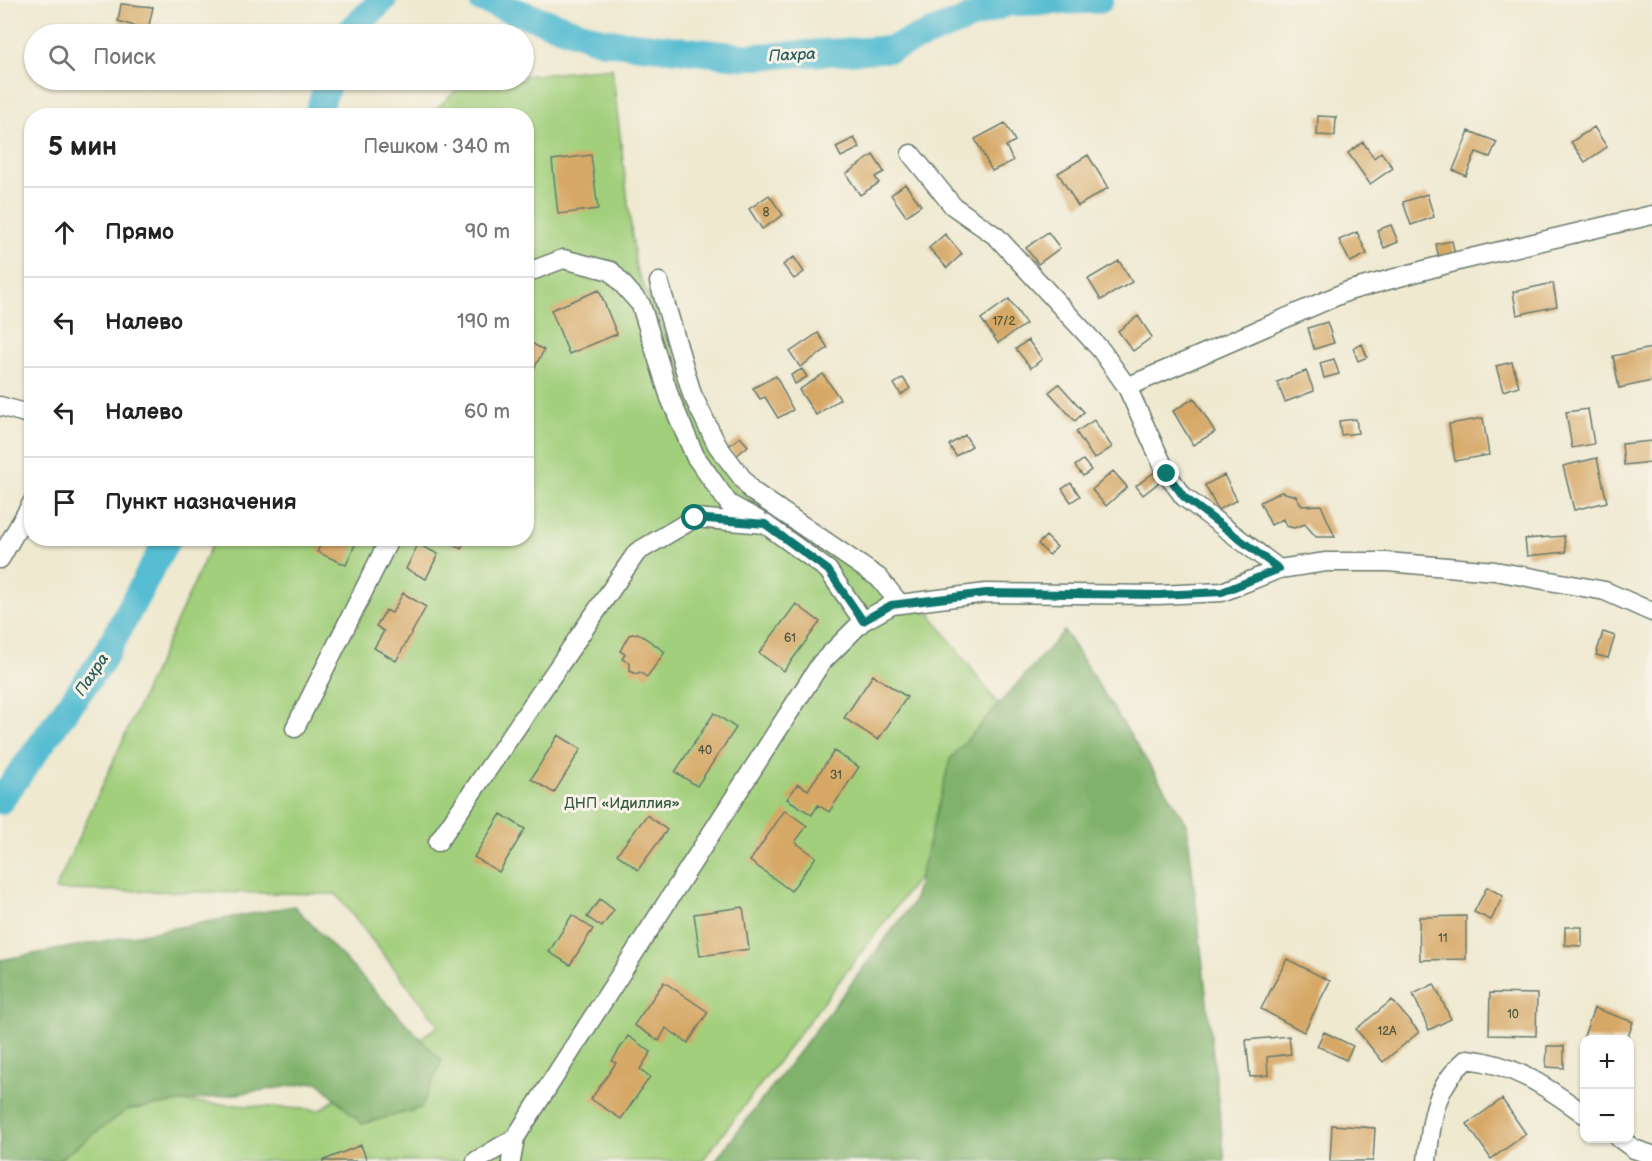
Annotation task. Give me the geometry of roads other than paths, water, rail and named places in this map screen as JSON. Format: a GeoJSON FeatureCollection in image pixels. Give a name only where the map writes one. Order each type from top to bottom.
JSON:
{"type":"FeatureCollection","features":[{"type":"Feature","properties":{"kind":"street"},"geometry":{"type":"LineString","coordinates":[[910,154],[953,206],[997,237],[1054,296],[1101,350],[1127,387],[1167,474],[1184,497],[1279,569]]}},
{"type":"Feature","properties":{"kind":"street"},"geometry":{"type":"LineString","coordinates":[[1127,387],[1348,291],[1454,262],[1652,215]]}},
{"type":"Feature","properties":{"kind":"street"},"geometry":{"type":"LineString","coordinates":[[534,270],[563,259],[611,271],[641,305],[670,398],[695,456],[729,504],[765,524],[828,570],[863,621]]}},
{"type":"Feature","properties":{"kind":"street"},"geometry":{"type":"LineString","coordinates":[[659,282],[692,394],[717,445],[752,490],[879,578],[900,604]]}},
{"type":"Feature","properties":{"kind":"street"},"geometry":{"type":"LineString","coordinates":[[0,406],[24,413]]}},
{"type":"Feature","properties":{"kind":"street"},"geometry":{"type":"LineString","coordinates":[[0,559],[24,517]]}},
{"type":"Feature","properties":{"kind":"street"},"geometry":{"type":"LineString","coordinates":[[438,842],[637,552],[695,518],[765,524]]}},
{"type":"Feature","properties":{"kind":"street"},"geometry":{"type":"LineString","coordinates":[[295,728],[386,546]]}},
{"type":"Feature","properties":{"kind":"street"},"geometry":{"type":"LineString","coordinates":[[511,1161],[515,1138],[821,663],[863,621],[891,605],[986,593],[1158,595],[1222,592],[1279,569],[1326,562],[1388,562],[1495,571],[1605,591],[1652,612]]}},
{"type":"Feature","properties":{"kind":"street"},"geometry":{"type":"LineString","coordinates":[[1427,1161],[1432,1116],[1441,1088],[1467,1059],[1490,1061],[1518,1071],[1549,1088],[1580,1111]]}},
{"type":"Feature","properties":{"kind":"street"},"geometry":{"type":"LineString","coordinates":[[476,1161],[515,1138]]}},
{"type":"Feature","properties":{"kind":"street"},"geometry":{"type":"LineString","coordinates":[[1626,1143],[1634,1149],[1652,1155]]}},
{"type":"Feature","properties":{"kind":"waterway","name":"Пахра"},"geometry":{"type":"LineString","coordinates":[[358,24],[383,0]]}},
{"type":"Feature","properties":{"kind":"waterway","name":"Пахра"},"geometry":{"type":"LineString","coordinates":[[482,0],[602,41],[745,57],[890,49],[1007,3],[1100,0]]}},
{"type":"Feature","properties":{"kind":"waterway","name":"Пахра"},"geometry":{"type":"LineString","coordinates":[[320,108],[326,90]]}},
{"type":"Feature","properties":{"kind":"waterway","name":"Пахра"},"geometry":{"type":"LineString","coordinates":[[0,801],[103,659],[164,546]]}},
{"type":"Feature","properties":{"kind":"park label","name":"ДНП «Идиллия»"},"geometry":{"type":"Point","coordinates":[622,803]}}]}
